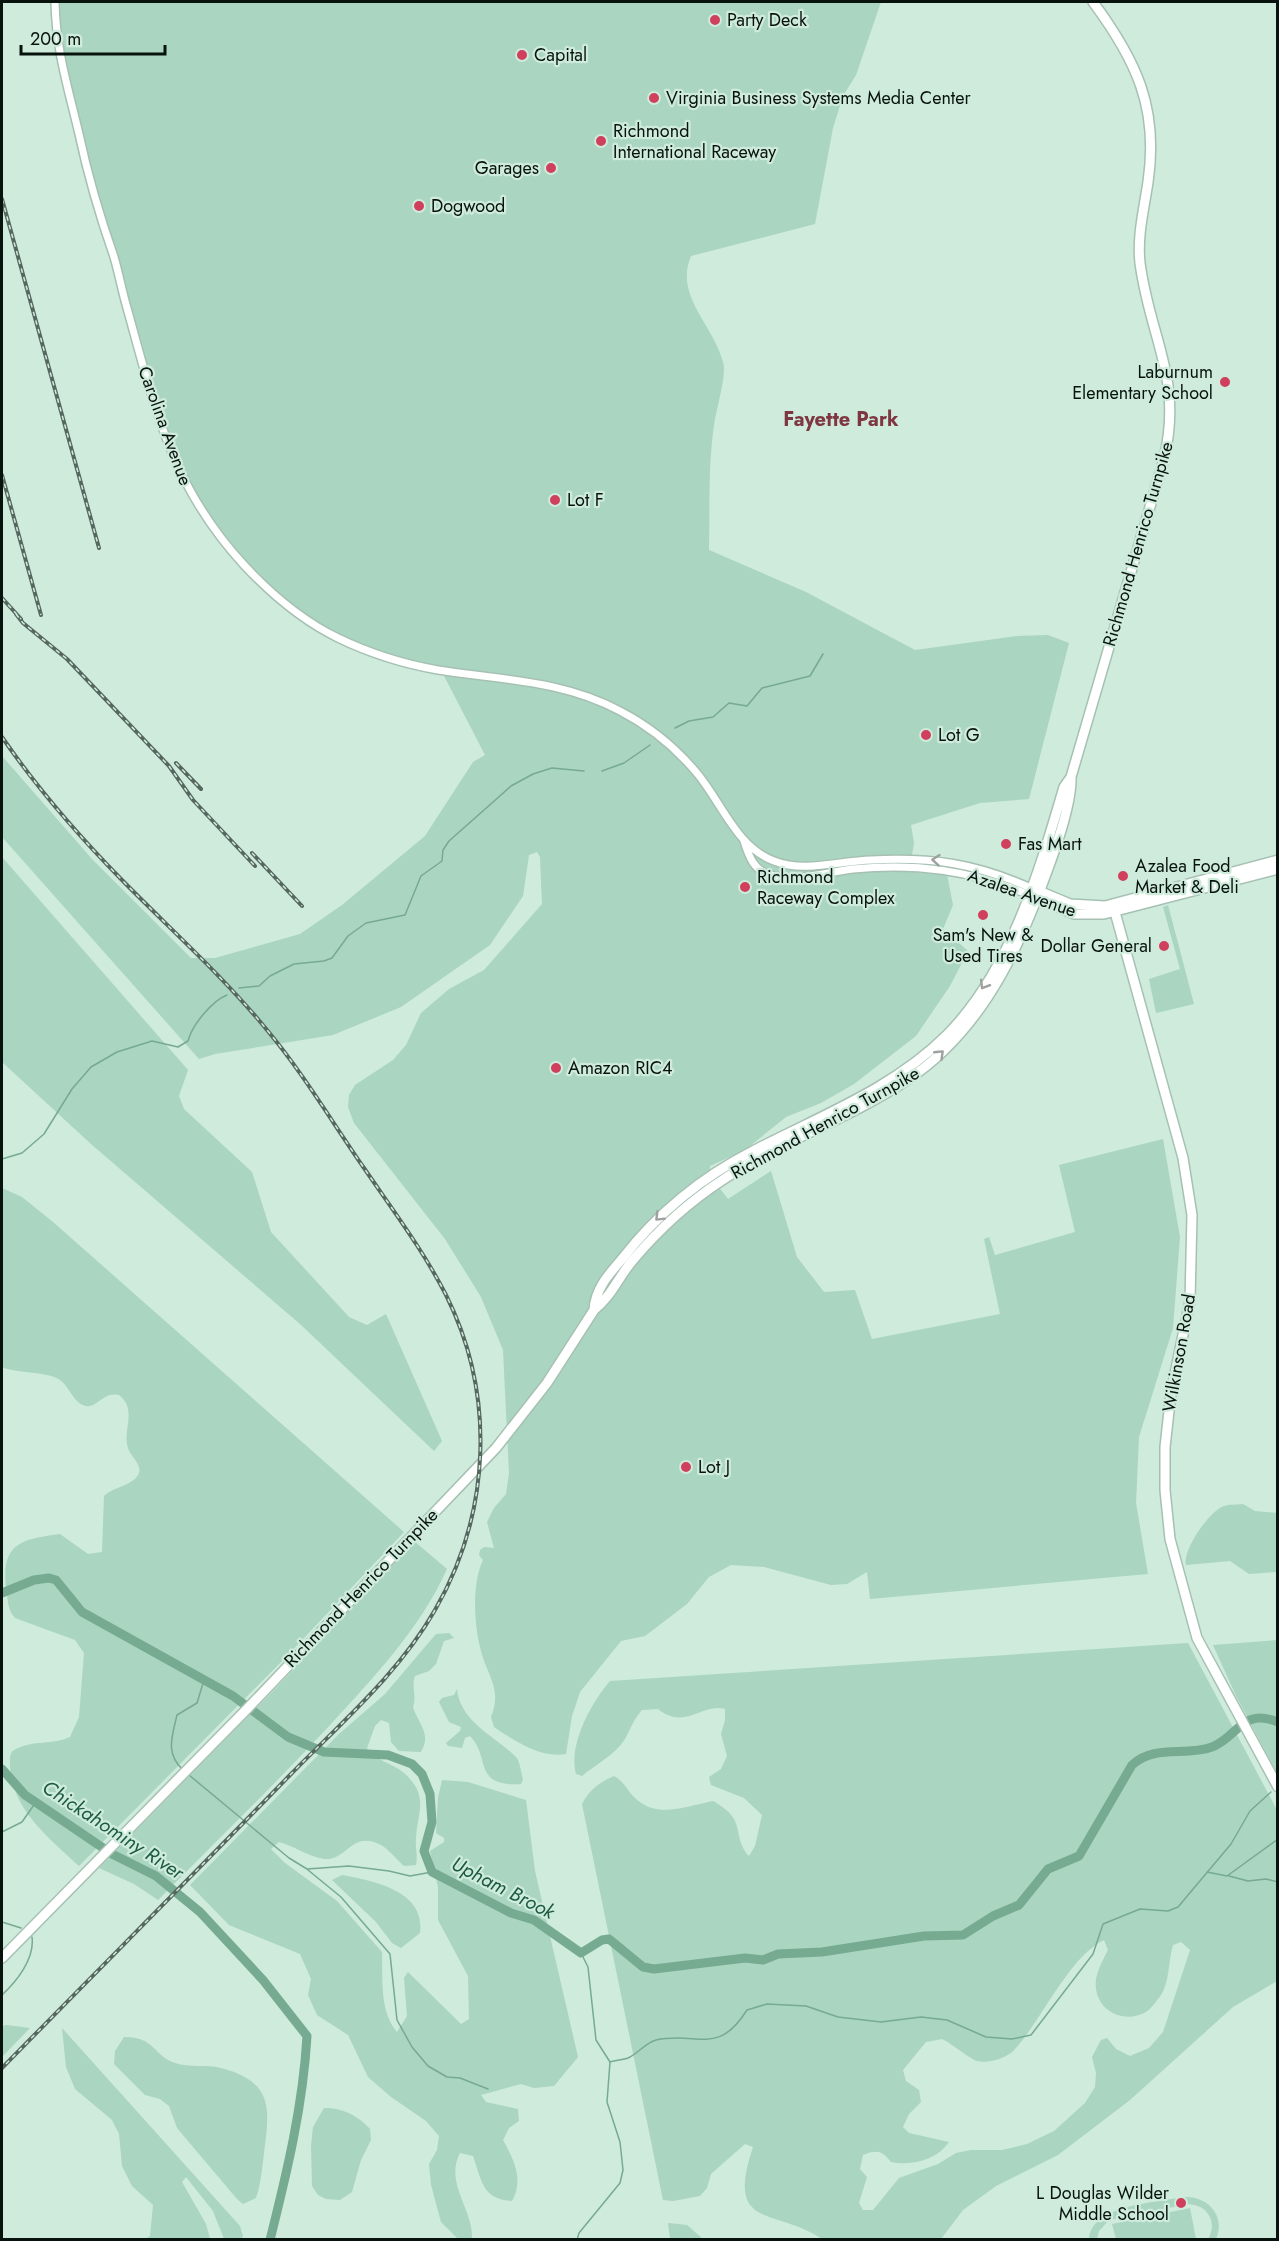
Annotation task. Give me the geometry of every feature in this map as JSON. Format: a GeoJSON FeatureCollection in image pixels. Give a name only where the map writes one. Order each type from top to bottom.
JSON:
{"type":"FeatureCollection","features":[{"type":"Feature","properties":{"kind":"main road","name":"Richmond Henrico Turnpike"},"geometry":{"type":"LineString","coordinates":[[2,1958],[249,1707],[514,1427],[547,1383],[594,1310],[602,1304],[631,1262],[674,1217],[724,1178],[906,1081],[937,1058],[986,1000],[1014,952],[1034,893],[1064,787],[1071,777],[1164,459],[1172,408],[1164,357],[1148,303],[1140,258],[1140,231],[1151,152],[1148,110],[1133,63],[1093,2]]}},
{"type":"Feature","properties":{"kind":"main road","name":"Azalea Avenue"},"geometry":{"type":"LineString","coordinates":[[1113,909],[1278,860]]}},
{"type":"Feature","properties":{"kind":"main road","name":"Azalea Avenue"},"geometry":{"type":"LineString","coordinates":[[1034,893],[1074,914],[1113,909],[1278,869]]}},
{"type":"Feature","properties":{"kind":"main road","name":"Wilkinson Road"},"geometry":{"type":"LineString","coordinates":[[1113,909],[1183,1158],[1192,1215],[1190,1301],[1166,1429],[1165,1490],[1170,1539],[1194,1632],[1278,1787]]}},
{"type":"Feature","properties":{"kind":"street","name":"Carolina Avenue"},"geometry":{"type":"LineString","coordinates":[[55,2],[62,74],[153,403],[169,449],[190,495],[225,545],[272,594],[306,619],[341,639],[382,655],[426,668],[538,682],[577,692],[620,710],[658,735]]}},
{"type":"Feature","properties":{"kind":"street","name":"Azalea Avenue"},"geometry":{"type":"LineString","coordinates":[[658,735],[696,771],[744,841],[755,866],[772,876],[887,867],[927,867],[984,878],[1034,893]]}},
{"type":"Feature","properties":{"kind":"street","name":"Azalea Avenue"},"geometry":{"type":"LineString","coordinates":[[744,841],[759,853],[782,863],[816,866],[867,860],[930,859],[991,871],[1034,893]]}},
{"type":"Feature","properties":{"kind":"green space","name":"Richmond Raceway Complex"},"geometry":{"type":"Polygon","coordinates":[[[55,2],[881,2],[856,75],[843,96],[833,128],[815,224],[691,256],[687,270],[687,284],[697,310],[718,348],[724,368],[711,456],[709,550],[806,592],[915,650],[1017,636],[1048,635],[1069,643],[1029,799],[980,803],[911,825],[914,843],[910,866],[946,869],[953,905],[943,929],[968,951],[950,986],[916,1036],[854,1084],[821,1103],[786,1117],[745,1150],[710,1166],[710,1176],[728,1199],[771,1171],[797,1257],[824,1292],[855,1290],[872,1339],[1000,1314],[984,1239],[989,1237],[995,1255],[1075,1232],[1059,1165],[1163,1139],[1180,1237],[1173,1328],[1139,1437],[1136,1503],[1148,1574],[870,1599],[867,1572],[847,1584],[831,1585],[764,1567],[731,1565],[709,1577],[687,1604],[645,1636],[621,1641],[580,1692],[572,1716],[566,1754],[547,1754],[537,1751],[494,1727],[491,1717],[495,1698],[494,1689],[480,1647],[475,1603],[479,1569],[483,1560],[479,1555],[480,1550],[484,1547],[494,1548],[487,1522],[494,1508],[506,1494],[509,1473],[503,1350],[481,1297],[445,1239],[354,1123],[348,1107],[349,1095],[355,1085],[393,1060],[406,1045],[421,1013],[449,989],[484,970],[542,904],[540,857],[537,852],[529,855],[523,896],[490,945],[401,1007],[333,1035],[215,1054],[199,1059],[2,837],[2,756],[92,859],[191,958],[215,958],[300,934],[342,905],[425,836],[473,762],[485,755],[441,670],[417,665],[341,639],[297,613],[225,545],[169,449],[62,73],[55,2]]]}},
{"type":"Feature","properties":{"kind":"green space"},"geometry":{"type":"Polygon","coordinates":[[[2,857],[188,1070],[179,1096],[184,1109],[252,1172],[271,1232],[349,1317],[367,1325],[386,1314],[442,1441],[434,1451],[300,1324],[91,1144],[2,1062],[2,857]]]}},
{"type":"Feature","properties":{"kind":"green space"},"geometry":{"type":"Polygon","coordinates":[[[1168,905],[1194,1004],[1156,1013],[1149,979],[1180,969],[1163,907],[1168,905]]]}},
{"type":"Feature","properties":{"kind":"green space"},"geometry":{"type":"Polygon","coordinates":[[[2,1188],[22,1197],[53,1222],[404,1532],[288,1655],[79,1866],[45,1834],[25,1809],[12,1781],[10,1756],[12,1752],[23,1746],[70,1737],[79,1717],[84,1653],[75,1640],[15,1618],[10,1611],[5,1572],[11,1552],[25,1541],[35,1538],[60,1534],[88,1554],[102,1552],[104,1496],[129,1483],[137,1477],[139,1470],[128,1448],[128,1407],[119,1395],[108,1396],[94,1405],[86,1406],[78,1402],[63,1383],[55,1377],[2,1367],[2,1188]]]}},
{"type":"Feature","properties":{"kind":"green space"},"geometry":{"type":"Polygon","coordinates":[[[1243,1504],[1255,1511],[1277,1513],[1277,1572],[1249,1574],[1230,1561],[1186,1565],[1192,1541],[1211,1515],[1224,1506],[1243,1504]]]}},
{"type":"Feature","properties":{"kind":"green space"},"geometry":{"type":"Polygon","coordinates":[[[414,1541],[447,1569],[436,1591],[395,1652],[288,1770],[158,1900],[134,1884],[99,1868],[274,1690],[414,1541]]]}},
{"type":"Feature","properties":{"kind":"green space"},"geometry":{"type":"Polygon","coordinates":[[[449,1633],[454,1638],[444,1641],[436,1664],[429,1671],[415,1676],[414,1680],[413,1707],[425,1734],[421,1752],[399,1751],[391,1742],[389,1723],[381,1720],[375,1726],[367,1748],[375,1756],[404,1773],[417,1789],[420,1811],[416,1837],[416,1865],[404,1866],[389,1851],[370,1841],[362,1841],[338,1856],[324,1859],[279,1842],[271,1849],[285,1863],[337,1901],[382,1952],[385,2004],[391,2024],[397,2032],[407,2016],[404,1978],[408,1972],[461,2024],[469,2019],[468,1976],[438,1920],[438,1887],[430,1851],[444,1842],[444,1838],[436,1833],[438,1798],[442,1780],[468,1782],[526,1800],[535,1871],[578,2057],[554,2086],[534,2088],[521,2084],[481,2095],[486,2102],[518,2109],[519,2121],[509,2128],[503,2140],[514,2163],[517,2185],[512,2201],[495,2197],[481,2181],[473,2156],[460,2153],[455,2175],[469,2218],[472,2240],[457,2238],[441,2222],[431,2185],[429,2164],[437,2150],[439,2136],[426,2121],[391,2097],[368,2077],[348,2035],[317,2015],[308,1995],[311,1979],[300,1954],[229,1925],[190,1885],[339,1734],[385,1694],[436,1634],[449,1633]]]}},
{"type":"Feature","properties":{"kind":"green space"},"geometry":{"type":"Polygon","coordinates":[[[1278,1640],[1277,1773],[1236,1696],[1213,1645],[1278,1640]]]}},
{"type":"Feature","properties":{"kind":"green space"},"geometry":{"type":"Polygon","coordinates":[[[1188,1643],[1277,1810],[1277,1981],[1233,2007],[1130,2100],[1058,2155],[996,2186],[963,2210],[941,2239],[822,2239],[804,2229],[759,2213],[750,2205],[745,2192],[746,2174],[753,2147],[745,2144],[711,2174],[707,2188],[700,2196],[673,2201],[663,2200],[582,1804],[595,1787],[614,1776],[636,1799],[654,1808],[663,1810],[683,1808],[713,1801],[724,1808],[735,1821],[740,1841],[749,1856],[755,1846],[762,1815],[744,1798],[711,1785],[709,1777],[721,1769],[727,1756],[721,1734],[725,1709],[709,1709],[685,1717],[668,1715],[658,1709],[642,1710],[616,1750],[582,1776],[576,1774],[574,1763],[578,1738],[589,1712],[610,1681],[1188,1643]],[[1104,1940],[1091,1948],[1079,1960],[1025,2037],[1003,2058],[977,2061],[942,2039],[926,2042],[903,2070],[906,2081],[919,2090],[921,2102],[909,2114],[903,2127],[909,2133],[949,2142],[938,2153],[915,2162],[891,2162],[879,2152],[863,2155],[860,2169],[867,2177],[859,2203],[863,2210],[873,2210],[899,2178],[938,2164],[956,2153],[971,2150],[1002,2150],[1027,2144],[1054,2131],[1085,2103],[1095,2087],[1096,2073],[1092,2057],[1101,2040],[1107,2038],[1116,2049],[1130,2056],[1149,2048],[1163,2032],[1190,1950],[1181,1942],[1173,1945],[1166,1984],[1161,1995],[1146,2012],[1130,2017],[1114,2014],[1102,2004],[1098,1997],[1096,1979],[1108,1950],[1104,1940]]]}},
{"type":"Feature","properties":{"kind":"green space"},"geometry":{"type":"Polygon","coordinates":[[[457,1689],[460,1701],[471,1719],[517,1759],[523,1779],[521,1784],[506,1784],[495,1781],[489,1776],[476,1744],[470,1736],[465,1738],[462,1748],[448,1746],[446,1743],[460,1731],[461,1727],[449,1722],[439,1702],[442,1698],[454,1695],[457,1689]]]}},
{"type":"Feature","properties":{"kind":"green space"},"geometry":{"type":"Polygon","coordinates":[[[342,1875],[382,1885],[406,1898],[415,1907],[420,1919],[420,1933],[401,1948],[392,1943],[376,1922],[332,1880],[342,1875]]]}},
{"type":"Feature","properties":{"kind":"green space"},"geometry":{"type":"Polygon","coordinates":[[[2,2026],[30,2028],[2,2057],[2,2026]]]}},
{"type":"Feature","properties":{"kind":"green space"},"geometry":{"type":"Polygon","coordinates":[[[62,2028],[240,2226],[243,2236],[241,2239],[224,2239],[213,2211],[186,2177],[182,2182],[206,2224],[210,2239],[146,2239],[150,2236],[153,2205],[132,2186],[122,2166],[119,2134],[112,2120],[75,2089],[66,2067],[62,2028]]]}},
{"type":"Feature","properties":{"kind":"green space"},"geometry":{"type":"Polygon","coordinates":[[[124,2037],[148,2043],[162,2056],[175,2063],[221,2068],[238,2074],[259,2089],[267,2110],[267,2122],[256,2198],[243,2204],[237,2199],[177,2128],[169,2106],[160,2099],[145,2095],[114,2064],[115,2051],[124,2037]]]}},
{"type":"Feature","properties":{"kind":"green space"},"geometry":{"type":"Polygon","coordinates":[[[324,2108],[349,2113],[370,2129],[371,2140],[361,2160],[352,2192],[340,2200],[326,2199],[318,2195],[312,2186],[313,2127],[324,2108]]]}},
{"type":"Feature","properties":{"kind":"green space"},"geometry":{"type":"Polygon","coordinates":[[[1184,2197],[1201,2200],[1213,2209],[1219,2223],[1216,2239],[1208,2239],[1212,2226],[1206,2211],[1188,2204],[1109,2220],[1099,2231],[1097,2239],[1089,2239],[1093,2227],[1113,2212],[1127,2207],[1184,2197]]]}},
{"type":"Feature","properties":{"kind":"green space"},"geometry":{"type":"Polygon","coordinates":[[[1190,2208],[1196,2239],[1116,2239],[1112,2224],[1190,2208]]]}},
{"type":"Feature","properties":{"kind":"green space"},"geometry":{"type":"Polygon","coordinates":[[[668,2223],[687,2225],[703,2239],[670,2239],[668,2223]]]}},
{"type":"Feature","properties":{"kind":"waterway"},"geometry":{"type":"LineString","coordinates":[[675,728],[689,721],[713,717],[729,703],[747,706],[762,688],[810,676],[823,654]]}},
{"type":"Feature","properties":{"kind":"waterway"},"geometry":{"type":"LineString","coordinates":[[602,771],[624,763],[650,745]]}},
{"type":"Feature","properties":{"kind":"waterway"},"geometry":{"type":"LineString","coordinates":[[239,988],[259,986],[270,976],[294,964],[332,958],[348,936],[366,923],[405,915],[421,876],[442,861],[443,850],[449,841],[511,786],[533,774],[552,768],[584,771]]}},
{"type":"Feature","properties":{"kind":"waterway"},"geometry":{"type":"LineString","coordinates":[[2,1159],[22,1153],[44,1134],[72,1089],[91,1067],[117,1052],[152,1041],[178,1047],[188,1041],[198,1021],[209,1008],[227,995]]}},
{"type":"Feature","properties":{"kind":"waterway","name":"Upham Brook"},"geometry":{"type":"LineString","coordinates":[[2,1593],[34,1580],[49,1578],[56,1580],[82,1612],[233,1696],[288,1737],[324,1752],[388,1755],[412,1764],[422,1774],[430,1794],[432,1822],[424,1851],[432,1872],[511,1913],[534,1920],[581,1953],[602,1940],[609,1939],[643,1967],[654,1969],[745,1958],[763,1960],[778,1954],[822,1952],[924,1936],[963,1935],[993,1916],[1019,1905],[1048,1869],[1079,1856],[1132,1765],[1150,1755],[1212,1747],[1241,1725],[1256,1718],[1278,1722]]}},
{"type":"Feature","properties":{"kind":"waterway"},"geometry":{"type":"LineString","coordinates":[[183,1770],[177,1764],[172,1751],[173,1730],[177,1715],[197,1703],[204,1680]]}},
{"type":"Feature","properties":{"kind":"waterway","name":"Chickahominy River"},"geometry":{"type":"LineString","coordinates":[[2,1769],[25,1795],[112,1854],[156,1876],[200,1912],[263,1980],[307,2036],[298,2113],[270,2240]]}},
{"type":"Feature","properties":{"kind":"waterway"},"geometry":{"type":"LineString","coordinates":[[189,1775],[289,1858],[307,1869],[349,1866],[410,1876],[432,1872]]}},
{"type":"Feature","properties":{"kind":"waterway"},"geometry":{"type":"LineString","coordinates":[[610,2062],[628,2058],[656,2040],[716,2038],[736,2024],[747,2010],[767,2004],[806,2006],[838,2017],[881,2022],[921,2017],[947,2020],[986,2037],[1012,2039],[1031,2035],[1093,1954],[1103,1924],[1140,1909],[1168,1911],[1178,1907],[1231,1844],[1250,1811],[1271,1792]]}},
{"type":"Feature","properties":{"kind":"waterway"},"geometry":{"type":"LineString","coordinates":[[2,1832],[22,1822],[36,1802]]}},
{"type":"Feature","properties":{"kind":"waterway"},"geometry":{"type":"LineString","coordinates":[[1207,1872],[1227,1876],[1278,1839]]}},
{"type":"Feature","properties":{"kind":"waterway"},"geometry":{"type":"LineString","coordinates":[[308,1870],[341,1897],[390,1954],[397,2020],[412,2047],[428,2066],[447,2077],[460,2078],[488,2089]]}},
{"type":"Feature","properties":{"kind":"waterway"},"geometry":{"type":"LineString","coordinates":[[1229,1876],[1248,1881],[1266,1879],[1278,1882]]}},
{"type":"Feature","properties":{"kind":"waterway"},"geometry":{"type":"LineString","coordinates":[[2,1922],[21,1928]]}},
{"type":"Feature","properties":{"kind":"waterway"},"geometry":{"type":"LineString","coordinates":[[2,1995],[13,1984],[28,1962],[32,1937]]}},
{"type":"Feature","properties":{"kind":"waterway"},"geometry":{"type":"LineString","coordinates":[[577,2240],[579,2233],[620,2183],[623,2170],[620,2142],[607,2102],[610,2062],[596,2040],[588,1967],[581,1953]]}},
{"type":"Feature","properties":{"kind":"railway"},"geometry":{"type":"LineString","coordinates":[[2,199],[99,548]]}},
{"type":"Feature","properties":{"kind":"railway"},"geometry":{"type":"LineString","coordinates":[[2,475],[41,615]]}},
{"type":"Feature","properties":{"kind":"railway"},"geometry":{"type":"LineString","coordinates":[[2,598],[21,619]]}},
{"type":"Feature","properties":{"kind":"railway"},"geometry":{"type":"LineString","coordinates":[[16,614],[23,623],[67,659],[169,766],[193,800],[255,866]]}},
{"type":"Feature","properties":{"kind":"railway"},"geometry":{"type":"LineString","coordinates":[[2,737],[43,792],[89,845],[214,972],[267,1030],[305,1080],[407,1230],[446,1295],[462,1333],[473,1373],[479,1413],[480,1454],[476,1494],[467,1534],[454,1573],[421,1633],[404,1655],[349,1716],[2,2068]]}},
{"type":"Feature","properties":{"kind":"railway"},"geometry":{"type":"LineString","coordinates":[[176,763],[201,789]]}},
{"type":"Feature","properties":{"kind":"railway"},"geometry":{"type":"LineString","coordinates":[[252,853],[302,906]]}},
{"type":"Feature","properties":{"kind":"place","name":"Party Deck"},"geometry":{"type":"Point","coordinates":[715,20]}},
{"type":"Feature","properties":{"kind":"place","name":"Capital"},"geometry":{"type":"Point","coordinates":[522,55]}},
{"type":"Feature","properties":{"kind":"place","name":"Virginia Business Systems Media Center"},"geometry":{"type":"Point","coordinates":[654,98]}},
{"type":"Feature","properties":{"kind":"place","name":"Richmond International Raceway"},"geometry":{"type":"Point","coordinates":[601,141]}},
{"type":"Feature","properties":{"kind":"place","name":"Garages"},"geometry":{"type":"Point","coordinates":[551,168]}},
{"type":"Feature","properties":{"kind":"place","name":"Dogwood"},"geometry":{"type":"Point","coordinates":[419,206]}},
{"type":"Feature","properties":{"kind":"place","name":"Laburnum Elementary School"},"geometry":{"type":"Point","coordinates":[1225,382]}},
{"type":"Feature","properties":{"kind":"place","name":"Lot F"},"geometry":{"type":"Point","coordinates":[555,500]}},
{"type":"Feature","properties":{"kind":"place","name":"Lot G"},"geometry":{"type":"Point","coordinates":[926,735]}},
{"type":"Feature","properties":{"kind":"place","name":"Fas Mart"},"geometry":{"type":"Point","coordinates":[1006,844]}},
{"type":"Feature","properties":{"kind":"place","name":"Azalea Food Market & Deli"},"geometry":{"type":"Point","coordinates":[1123,876]}},
{"type":"Feature","properties":{"kind":"place","name":"Richmond Raceway Complex"},"geometry":{"type":"Point","coordinates":[745,887]}},
{"type":"Feature","properties":{"kind":"place","name":"Sam's New & Used Tires"},"geometry":{"type":"Point","coordinates":[983,915]}},
{"type":"Feature","properties":{"kind":"place","name":"Dollar General"},"geometry":{"type":"Point","coordinates":[1164,946]}},
{"type":"Feature","properties":{"kind":"place","name":"Amazon RIC4"},"geometry":{"type":"Point","coordinates":[556,1068]}},
{"type":"Feature","properties":{"kind":"place","name":"Lot J"},"geometry":{"type":"Point","coordinates":[686,1467]}},
{"type":"Feature","properties":{"kind":"place","name":"L Douglas Wilder Middle School"},"geometry":{"type":"Point","coordinates":[1181,2203]}},
{"type":"Feature","properties":{"kind":"district","name":"Fayette Park"},"geometry":{"type":"Point","coordinates":[841,419]}}]}
